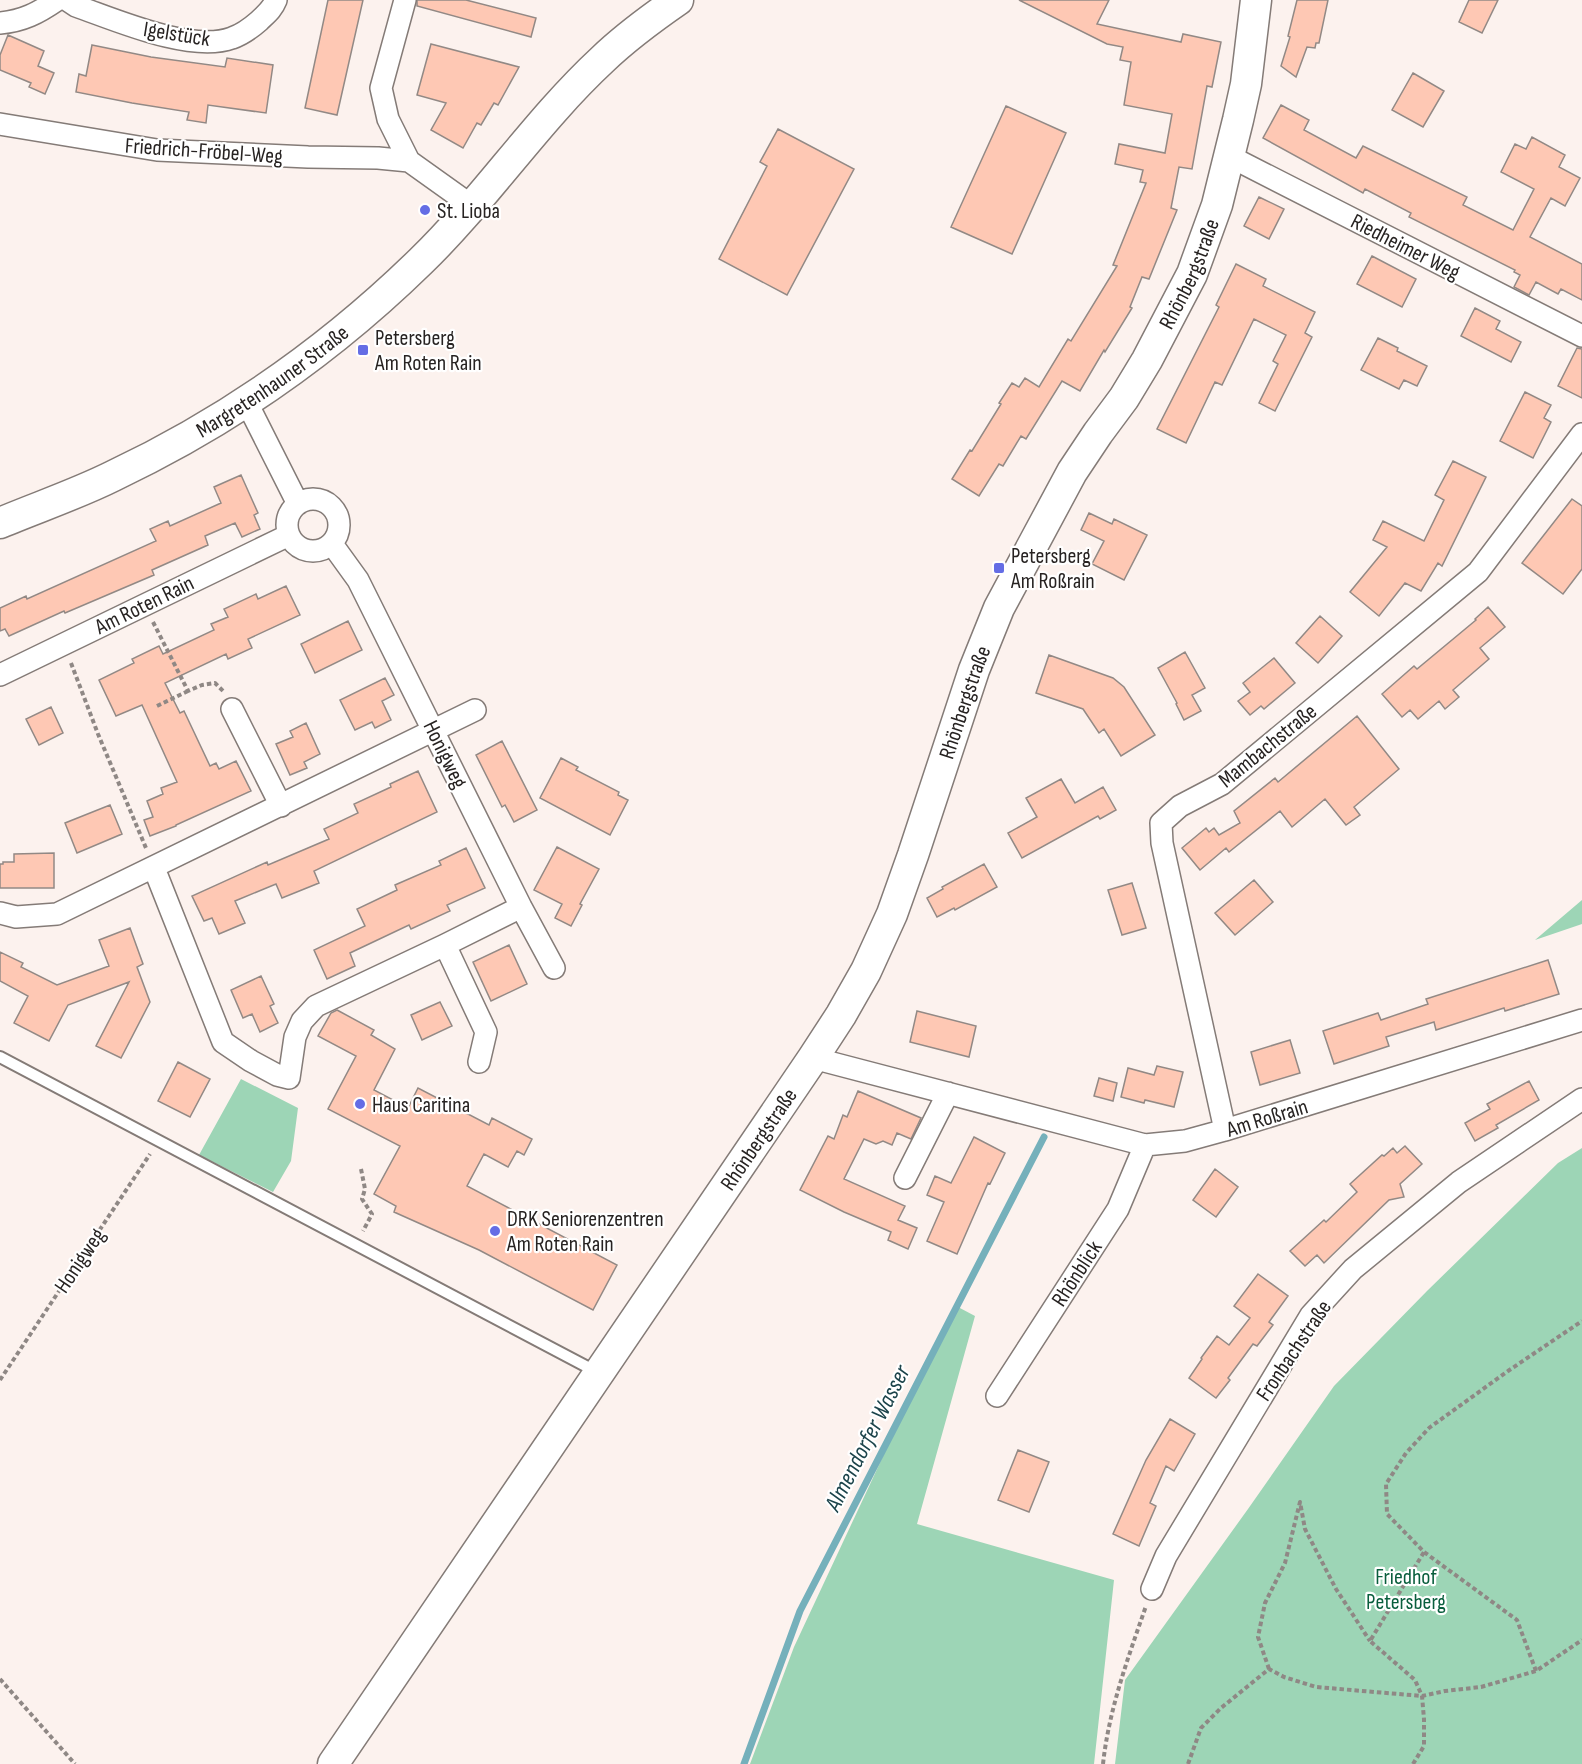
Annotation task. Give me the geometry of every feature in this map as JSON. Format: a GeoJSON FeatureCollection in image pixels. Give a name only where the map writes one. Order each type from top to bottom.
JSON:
{"type":"FeatureCollection","features":[{"type":"Feature","properties":{"kind":"street"},"geometry":{"type":"LineString","coordinates":[[0,23],[17,21],[41,11],[57,0]]}},
{"type":"Feature","properties":{"kind":"street","name":"Igelstück"},"geometry":{"type":"LineString","coordinates":[[67,0],[76,6],[158,35],[207,42],[231,38],[251,28],[273,8],[276,0]]}},
{"type":"Feature","properties":{"kind":"street"},"geometry":{"type":"LineString","coordinates":[[405,0],[381,88],[388,119],[409,161],[472,206]]}},
{"type":"Feature","properties":{"kind":"street","name":"Margretenhauner Straße"},"geometry":{"type":"LineString","coordinates":[[0,523],[111,477],[192,435],[297,366],[346,328],[422,260],[472,206],[567,95],[603,59],[645,23],[678,0]]}},
{"type":"Feature","properties":{"kind":"street","name":"Rhönbergstraße"},"geometry":{"type":"LineString","coordinates":[[333,1764],[813,1058],[861,980],[892,914],[974,670],[999,608],[1072,472],[1124,398],[1192,274],[1217,205],[1229,156],[1246,84],[1257,0]]}},
{"type":"Feature","properties":{"kind":"street","name":"Friedrich-Fröbel-Weg"},"geometry":{"type":"LineString","coordinates":[[0,124],[157,150],[409,161]]}},
{"type":"Feature","properties":{"kind":"street","name":"Riedheimer Weg"},"geometry":{"type":"LineString","coordinates":[[1229,156],[1582,336]]}},
{"type":"Feature","properties":{"kind":"street"},"geometry":{"type":"LineString","coordinates":[[246,401],[298,504]]}},
{"type":"Feature","properties":{"kind":"street","name":"Mambachstraße"},"geometry":{"type":"LineString","coordinates":[[1226,1130],[1162,843],[1161,823],[1180,806],[1222,784],[1478,572],[1582,434]]}},
{"type":"Feature","properties":{"kind":"street"},"geometry":{"type":"LineString","coordinates":[[308,500],[320,500],[330,504],[337,513],[340,524],[338,534],[332,544],[323,550],[313,552],[294,543],[287,526],[292,510],[298,504],[308,500]]}},
{"type":"Feature","properties":{"kind":"street","name":"Am Roten Rain"},"geometry":{"type":"LineString","coordinates":[[0,675],[289,535]]}},
{"type":"Feature","properties":{"kind":"street","name":"Honigweg"},"geometry":{"type":"LineString","coordinates":[[332,544],[358,580],[521,908],[554,968]]}},
{"type":"Feature","properties":{"kind":"street"},"geometry":{"type":"LineString","coordinates":[[232,709],[281,806]]}},
{"type":"Feature","properties":{"kind":"street"},"geometry":{"type":"LineString","coordinates":[[0,914],[16,917],[57,914],[475,710]]}},
{"type":"Feature","properties":{"kind":"street"},"geometry":{"type":"LineString","coordinates":[[154,868],[223,1042],[251,1061],[277,1075],[289,1078],[295,1036],[302,1021],[316,1006],[521,908]]}},
{"type":"Feature","properties":{"kind":"street"},"geometry":{"type":"LineString","coordinates":[[445,945],[486,1032],[479,1062]]}},
{"type":"Feature","properties":{"kind":"street","name":"Am Roßrain"},"geometry":{"type":"LineString","coordinates":[[813,1058],[1145,1145],[1185,1141],[1226,1130],[1582,1020]]}},
{"type":"Feature","properties":{"kind":"street"},"geometry":{"type":"LineString","coordinates":[[905,1178],[948,1093]]}},
{"type":"Feature","properties":{"kind":"street","name":"Fronbachstraße"},"geometry":{"type":"LineString","coordinates":[[1152,1588],[1166,1556],[1311,1315],[1353,1269],[1458,1182],[1582,1099]]}},
{"type":"Feature","properties":{"kind":"street","name":"Rhönblick"},"geometry":{"type":"LineString","coordinates":[[997,1396],[1118,1209],[1145,1145]]}},
{"type":"Feature","properties":{"kind":"lane"},"geometry":{"type":"LineString","coordinates":[[0,1057],[600,1373]]}},
{"type":"Feature","properties":{"kind":"path"},"geometry":{"type":"LineString","coordinates":[[144,604],[188,691]]}},
{"type":"Feature","properties":{"kind":"path"},"geometry":{"type":"LineString","coordinates":[[63,644],[154,868]]}},
{"type":"Feature","properties":{"kind":"path"},"geometry":{"type":"LineString","coordinates":[[157,706],[202,685],[215,684],[224,693],[232,709]]}},
{"type":"Feature","properties":{"kind":"path","name":"Honigweg"},"geometry":{"type":"LineString","coordinates":[[0,1380],[159,1141]]}},
{"type":"Feature","properties":{"kind":"path"},"geometry":{"type":"LineString","coordinates":[[357,1245],[372,1214],[362,1198],[365,1189],[361,1169]]}},
{"type":"Feature","properties":{"kind":"path"},"geometry":{"type":"LineString","coordinates":[[1536,1671],[1517,1620],[1424,1552],[1387,1514],[1386,1484],[1406,1453],[1429,1428],[1582,1321]]}},
{"type":"Feature","properties":{"kind":"path"},"geometry":{"type":"LineString","coordinates":[[1413,1764],[1424,1746],[1422,1696],[1415,1680],[1370,1641],[1336,1589],[1305,1529],[1300,1502],[1285,1563],[1265,1603],[1258,1637],[1269,1670],[1316,1687],[1422,1696],[1481,1687],[1536,1671],[1582,1640]]}},
{"type":"Feature","properties":{"kind":"path"},"geometry":{"type":"LineString","coordinates":[[1370,1641],[1424,1552]]}},
{"type":"Feature","properties":{"kind":"path"},"geometry":{"type":"LineString","coordinates":[[1103,1764],[1121,1677],[1152,1588]]}},
{"type":"Feature","properties":{"kind":"path"},"geometry":{"type":"LineString","coordinates":[[1188,1764],[1201,1728],[1221,1708],[1269,1670]]}},
{"type":"Feature","properties":{"kind":"path"},"geometry":{"type":"LineString","coordinates":[[0,1679],[75,1764]]}},
{"type":"Feature","properties":{"kind":"green space"},"geometry":{"type":"Polygon","coordinates":[[[1582,900],[1582,924],[1535,940],[1582,900]]]}},
{"type":"Feature","properties":{"kind":"green space"},"geometry":{"type":"Polygon","coordinates":[[[241,1079],[298,1108],[291,1161],[273,1192],[199,1155],[241,1079]]]}},
{"type":"Feature","properties":{"kind":"green space","name":"Friedhof Petersberg"},"geometry":{"type":"Polygon","coordinates":[[[1582,1148],[1582,1764],[1115,1764],[1125,1680],[1334,1386],[1558,1163],[1582,1148]]]}},
{"type":"Feature","properties":{"kind":"green space"},"geometry":{"type":"Polygon","coordinates":[[[958,1307],[975,1316],[917,1524],[1114,1580],[1094,1764],[750,1764],[794,1647],[907,1405],[958,1307]]]}},
{"type":"Feature","properties":{"kind":"building"},"geometry":{"type":"Polygon","coordinates":[[[328,0],[363,0],[337,115],[305,108],[328,0]]]}},
{"type":"Feature","properties":{"kind":"building"},"geometry":{"type":"Polygon","coordinates":[[[417,0],[466,0],[536,18],[531,37],[417,6],[417,0]]]}},
{"type":"Feature","properties":{"kind":"building"},"geometry":{"type":"Polygon","coordinates":[[[1019,0],[1109,0],[1097,24],[1181,42],[1183,34],[1221,42],[1212,87],[1207,86],[1192,169],[1179,167],[1171,208],[1177,210],[1149,279],[1142,277],[1130,307],[1132,308],[1080,391],[1062,381],[1026,439],[1021,436],[1003,466],[999,464],[979,496],[952,479],[970,450],[972,451],[1012,383],[1019,387],[1025,378],[1039,387],[1068,339],[1071,341],[1117,266],[1113,265],[1146,183],[1140,182],[1143,170],[1115,164],[1119,144],[1165,153],[1172,114],[1124,105],[1131,62],[1120,60],[1123,47],[1107,44],[1019,0]]]}},
{"type":"Feature","properties":{"kind":"building"},"geometry":{"type":"Polygon","coordinates":[[[1297,0],[1328,0],[1319,43],[1316,43],[1315,48],[1307,47],[1296,77],[1281,66],[1290,37],[1288,36],[1297,0]]]}},
{"type":"Feature","properties":{"kind":"building"},"geometry":{"type":"Polygon","coordinates":[[[1469,0],[1498,0],[1482,33],[1459,22],[1469,0]]]}},
{"type":"Feature","properties":{"kind":"building"},"geometry":{"type":"Polygon","coordinates":[[[8,35],[44,51],[38,66],[54,73],[45,94],[29,87],[31,83],[0,70],[0,55],[8,35]]]}},
{"type":"Feature","properties":{"kind":"building"},"geometry":{"type":"Polygon","coordinates":[[[431,44],[519,67],[498,105],[494,103],[481,125],[477,123],[463,148],[431,130],[446,103],[417,95],[431,44]]]}},
{"type":"Feature","properties":{"kind":"building"},"geometry":{"type":"Polygon","coordinates":[[[92,45],[151,57],[225,67],[227,58],[273,65],[266,113],[208,105],[206,123],[187,120],[189,112],[76,92],[79,74],[86,76],[92,45]]]}},
{"type":"Feature","properties":{"kind":"building"},"geometry":{"type":"Polygon","coordinates":[[[1413,73],[1444,91],[1423,127],[1392,110],[1413,73]]]}},
{"type":"Feature","properties":{"kind":"building"},"geometry":{"type":"Polygon","coordinates":[[[1281,105],[1309,120],[1304,130],[1356,158],[1363,146],[1467,197],[1463,205],[1513,230],[1534,189],[1501,172],[1515,144],[1526,149],[1532,137],[1565,155],[1559,167],[1580,178],[1565,206],[1551,198],[1530,237],[1582,264],[1582,300],[1561,289],[1558,294],[1536,282],[1529,295],[1514,287],[1520,275],[1514,272],[1515,270],[1409,217],[1411,213],[1365,189],[1363,193],[1263,138],[1281,105]]]}},
{"type":"Feature","properties":{"kind":"building"},"geometry":{"type":"Polygon","coordinates":[[[1006,106],[1066,133],[1012,254],[951,227],[1006,106]]]}},
{"type":"Feature","properties":{"kind":"building"},"geometry":{"type":"Polygon","coordinates":[[[778,129],[854,169],[787,295],[719,259],[767,166],[760,162],[778,129]]]}},
{"type":"Feature","properties":{"kind":"building"},"geometry":{"type":"Polygon","coordinates":[[[1259,197],[1284,209],[1269,239],[1244,226],[1259,197]]]}},
{"type":"Feature","properties":{"kind":"building"},"geometry":{"type":"Polygon","coordinates":[[[1372,256],[1416,279],[1402,307],[1357,284],[1372,256]]]}},
{"type":"Feature","properties":{"kind":"building"},"geometry":{"type":"Polygon","coordinates":[[[1236,264],[1266,279],[1263,286],[1315,312],[1305,333],[1312,337],[1275,411],[1259,403],[1278,364],[1273,361],[1286,335],[1254,319],[1222,385],[1215,382],[1186,443],[1157,429],[1219,307],[1216,305],[1236,264]]]}},
{"type":"Feature","properties":{"kind":"building"},"geometry":{"type":"Polygon","coordinates":[[[1475,308],[1500,321],[1496,329],[1521,342],[1511,362],[1461,336],[1475,308]]]}},
{"type":"Feature","properties":{"kind":"building"},"geometry":{"type":"Polygon","coordinates":[[[1378,338],[1398,348],[1397,351],[1427,366],[1417,386],[1404,380],[1399,389],[1361,370],[1378,338]]]}},
{"type":"Feature","properties":{"kind":"building"},"geometry":{"type":"Polygon","coordinates":[[[1577,348],[1582,349],[1582,398],[1558,386],[1577,348]]]}},
{"type":"Feature","properties":{"kind":"building"},"geometry":{"type":"Polygon","coordinates":[[[1525,392],[1551,405],[1544,418],[1551,422],[1533,458],[1500,441],[1525,392]]]}},
{"type":"Feature","properties":{"kind":"building"},"geometry":{"type":"Polygon","coordinates":[[[1453,461],[1486,477],[1442,566],[1438,563],[1421,591],[1405,583],[1379,616],[1350,592],[1387,547],[1373,540],[1383,521],[1424,541],[1444,500],[1435,495],[1453,461]]]}},
{"type":"Feature","properties":{"kind":"building"},"geometry":{"type":"Polygon","coordinates":[[[241,475],[258,513],[254,515],[260,529],[242,537],[235,523],[205,536],[208,545],[152,570],[154,575],[9,636],[5,629],[0,631],[0,608],[26,596],[27,599],[156,541],[150,529],[168,521],[170,526],[221,503],[214,487],[241,475]]]}},
{"type":"Feature","properties":{"kind":"building"},"geometry":{"type":"Polygon","coordinates":[[[1572,499],[1582,506],[1582,569],[1563,594],[1522,563],[1572,499]]]}},
{"type":"Feature","properties":{"kind":"building"},"geometry":{"type":"Polygon","coordinates":[[[1089,513],[1112,524],[1114,519],[1147,535],[1124,580],[1092,564],[1104,541],[1081,530],[1089,513]]]}},
{"type":"Feature","properties":{"kind":"building"},"geometry":{"type":"Polygon","coordinates":[[[286,586],[300,615],[248,639],[252,648],[228,659],[226,654],[165,683],[180,713],[184,711],[210,766],[216,763],[219,769],[236,761],[251,791],[150,836],[144,820],[153,817],[147,801],[163,794],[161,788],[177,782],[142,705],[116,716],[99,680],[134,663],[132,659],[159,646],[163,654],[214,630],[211,624],[228,617],[224,609],[256,594],[258,599],[286,586]]]}},
{"type":"Feature","properties":{"kind":"building"},"geometry":{"type":"Polygon","coordinates":[[[1488,607],[1505,627],[1480,648],[1489,659],[1453,690],[1459,697],[1445,709],[1439,701],[1418,719],[1410,710],[1402,717],[1382,694],[1414,666],[1417,669],[1476,620],[1488,607]]]}},
{"type":"Feature","properties":{"kind":"building"},"geometry":{"type":"Polygon","coordinates":[[[1320,616],[1342,636],[1318,663],[1296,643],[1320,616]]]}},
{"type":"Feature","properties":{"kind":"building"},"geometry":{"type":"Polygon","coordinates":[[[348,621],[362,650],[315,673],[301,644],[348,621]]]}},
{"type":"Feature","properties":{"kind":"building"},"geometry":{"type":"Polygon","coordinates":[[[1185,652],[1205,688],[1192,695],[1201,711],[1184,720],[1158,668],[1185,652]]]}},
{"type":"Feature","properties":{"kind":"building"},"geometry":{"type":"Polygon","coordinates":[[[1049,655],[1113,678],[1124,687],[1155,735],[1121,756],[1104,729],[1099,733],[1083,709],[1036,693],[1049,655]]]}},
{"type":"Feature","properties":{"kind":"building"},"geometry":{"type":"Polygon","coordinates":[[[1274,658],[1295,683],[1264,709],[1261,706],[1250,715],[1238,701],[1250,692],[1243,683],[1274,658]]]}},
{"type":"Feature","properties":{"kind":"building"},"geometry":{"type":"Polygon","coordinates":[[[385,678],[394,695],[382,701],[391,720],[375,728],[372,722],[355,730],[340,700],[385,678]]]}},
{"type":"Feature","properties":{"kind":"building"},"geometry":{"type":"Polygon","coordinates":[[[51,707],[63,733],[39,745],[26,719],[51,707]]]}},
{"type":"Feature","properties":{"kind":"building"},"geometry":{"type":"Polygon","coordinates":[[[1357,716],[1399,769],[1354,807],[1360,815],[1346,825],[1325,799],[1292,827],[1280,811],[1229,852],[1226,848],[1200,870],[1182,848],[1206,828],[1209,832],[1214,828],[1219,835],[1240,823],[1234,811],[1275,778],[1278,782],[1357,716]]]}},
{"type":"Feature","properties":{"kind":"building"},"geometry":{"type":"Polygon","coordinates":[[[306,723],[320,754],[304,762],[307,768],[290,775],[276,744],[293,737],[290,731],[306,723]]]}},
{"type":"Feature","properties":{"kind":"building"},"geometry":{"type":"Polygon","coordinates":[[[502,741],[537,810],[514,822],[505,805],[502,807],[476,755],[502,741]]]}},
{"type":"Feature","properties":{"kind":"building"},"geometry":{"type":"Polygon","coordinates":[[[561,758],[578,767],[576,770],[619,792],[618,795],[628,800],[610,835],[540,798],[561,758]]]}},
{"type":"Feature","properties":{"kind":"building"},"geometry":{"type":"Polygon","coordinates":[[[418,771],[437,812],[314,871],[319,883],[282,898],[276,884],[235,901],[245,923],[219,934],[212,918],[204,921],[192,896],[267,862],[268,865],[329,839],[324,829],[358,813],[354,804],[391,787],[390,784],[418,771]]]}},
{"type":"Feature","properties":{"kind":"building"},"geometry":{"type":"Polygon","coordinates":[[[1061,779],[1075,803],[1103,787],[1116,810],[1100,819],[1098,816],[1022,858],[1008,833],[1037,817],[1026,798],[1061,779]]]}},
{"type":"Feature","properties":{"kind":"building"},"geometry":{"type":"Polygon","coordinates":[[[110,805],[122,834],[77,853],[65,823],[110,805]]]}},
{"type":"Feature","properties":{"kind":"building"},"geometry":{"type":"Polygon","coordinates":[[[557,847],[599,869],[571,926],[555,918],[562,904],[534,890],[557,847]]]}},
{"type":"Feature","properties":{"kind":"building"},"geometry":{"type":"Polygon","coordinates":[[[466,848],[485,888],[447,905],[450,911],[411,929],[409,925],[350,953],[355,966],[327,979],[314,950],[365,926],[357,909],[397,890],[395,885],[441,865],[439,861],[466,848]]]}},
{"type":"Feature","properties":{"kind":"building"},"geometry":{"type":"Polygon","coordinates":[[[54,853],[54,888],[0,888],[0,864],[14,862],[14,854],[54,853]]]}},
{"type":"Feature","properties":{"kind":"building"},"geometry":{"type":"Polygon","coordinates":[[[984,864],[997,887],[937,917],[927,898],[984,864]]]}},
{"type":"Feature","properties":{"kind":"building"},"geometry":{"type":"Polygon","coordinates":[[[1254,880],[1273,902],[1235,935],[1215,913],[1254,880]]]}},
{"type":"Feature","properties":{"kind":"building"},"geometry":{"type":"Polygon","coordinates":[[[1132,883],[1146,928],[1122,935],[1108,890],[1132,883]]]}},
{"type":"Feature","properties":{"kind":"building"},"geometry":{"type":"Polygon","coordinates":[[[130,928],[143,964],[137,967],[150,1002],[121,1058],[96,1046],[129,982],[68,1005],[49,1041],[14,1023],[28,996],[0,981],[0,952],[23,963],[21,967],[57,985],[109,966],[99,940],[130,928]]]}},
{"type":"Feature","properties":{"kind":"building"},"geometry":{"type":"Polygon","coordinates":[[[509,945],[527,984],[491,1001],[473,962],[509,945]]]}},
{"type":"Feature","properties":{"kind":"building"},"geometry":{"type":"Polygon","coordinates":[[[1548,960],[1559,994],[1505,1011],[1504,1008],[1436,1030],[1434,1022],[1386,1037],[1389,1046],[1334,1064],[1323,1031],[1378,1013],[1381,1020],[1428,1004],[1426,999],[1548,960]]]}},
{"type":"Feature","properties":{"kind":"building"},"geometry":{"type":"Polygon","coordinates":[[[261,976],[274,1004],[270,1006],[278,1023],[260,1032],[252,1014],[243,1018],[231,990],[261,976]]]}},
{"type":"Feature","properties":{"kind":"building"},"geometry":{"type":"Polygon","coordinates":[[[440,1002],[452,1026],[422,1040],[411,1015],[440,1002]]]}},
{"type":"Feature","properties":{"kind":"building"},"geometry":{"type":"Polygon","coordinates":[[[337,1010],[374,1030],[371,1035],[395,1049],[374,1090],[408,1108],[418,1088],[489,1125],[492,1118],[532,1139],[524,1155],[517,1151],[508,1167],[484,1154],[467,1186],[617,1265],[593,1310],[479,1250],[394,1212],[396,1206],[374,1194],[400,1146],[328,1109],[356,1056],[318,1036],[331,1013],[337,1010]]]}},
{"type":"Feature","properties":{"kind":"building"},"geometry":{"type":"Polygon","coordinates":[[[917,1011],[976,1026],[969,1057],[910,1042],[917,1011]]]}},
{"type":"Feature","properties":{"kind":"building"},"geometry":{"type":"Polygon","coordinates":[[[1290,1040],[1300,1073],[1260,1085],[1251,1052],[1290,1040]]]}},
{"type":"Feature","properties":{"kind":"building"},"geometry":{"type":"Polygon","coordinates":[[[178,1062],[210,1079],[190,1117],[158,1101],[178,1062]]]}},
{"type":"Feature","properties":{"kind":"building"},"geometry":{"type":"Polygon","coordinates":[[[1157,1066],[1183,1072],[1174,1107],[1121,1097],[1128,1068],[1154,1075],[1157,1066]]]}},
{"type":"Feature","properties":{"kind":"building"},"geometry":{"type":"Polygon","coordinates":[[[1099,1078],[1117,1083],[1113,1101],[1094,1096],[1099,1078]]]}},
{"type":"Feature","properties":{"kind":"building"},"geometry":{"type":"Polygon","coordinates":[[[1529,1081],[1539,1100],[1496,1125],[1498,1128],[1475,1141],[1465,1123],[1490,1109],[1487,1104],[1529,1081]]]}},
{"type":"Feature","properties":{"kind":"building"},"geometry":{"type":"Polygon","coordinates":[[[858,1091],[921,1118],[911,1139],[897,1133],[892,1145],[883,1141],[876,1144],[864,1139],[844,1179],[905,1206],[898,1220],[917,1228],[908,1249],[888,1240],[891,1232],[800,1190],[828,1136],[834,1139],[843,1115],[847,1117],[858,1091]]]}},
{"type":"Feature","properties":{"kind":"building"},"geometry":{"type":"Polygon","coordinates":[[[974,1137],[1005,1153],[990,1184],[988,1183],[957,1254],[927,1241],[944,1202],[927,1195],[935,1176],[951,1183],[974,1137]]]}},
{"type":"Feature","properties":{"kind":"building"},"geometry":{"type":"Polygon","coordinates":[[[1405,1146],[1422,1164],[1400,1184],[1404,1197],[1389,1200],[1324,1263],[1317,1255],[1305,1266],[1290,1251],[1324,1220],[1326,1222],[1357,1192],[1350,1184],[1382,1155],[1384,1156],[1393,1148],[1397,1153],[1405,1146]]]}},
{"type":"Feature","properties":{"kind":"building"},"geometry":{"type":"Polygon","coordinates":[[[1215,1169],[1238,1187],[1216,1217],[1193,1200],[1215,1169]]]}},
{"type":"Feature","properties":{"kind":"building"},"geometry":{"type":"Polygon","coordinates":[[[1258,1274],[1288,1296],[1269,1322],[1273,1325],[1257,1346],[1253,1344],[1216,1398],[1189,1378],[1217,1336],[1229,1345],[1250,1318],[1234,1306],[1258,1274]]]}},
{"type":"Feature","properties":{"kind":"building"},"geometry":{"type":"Polygon","coordinates":[[[1170,1419],[1195,1434],[1174,1471],[1166,1466],[1150,1503],[1156,1506],[1139,1546],[1113,1534],[1146,1460],[1170,1419]]]}},
{"type":"Feature","properties":{"kind":"building"},"geometry":{"type":"Polygon","coordinates":[[[1018,1450],[1049,1462],[1029,1512],[998,1500],[1018,1450]]]}},
{"type":"Feature","properties":{"kind":"waterway","name":"Almendorfer Wasser"},"geometry":{"type":"LineString","coordinates":[[744,1764],[800,1611],[1044,1137]]}},
{"type":"Feature","properties":{"kind":"place","name":"St. Lioba"},"geometry":{"type":"Point","coordinates":[425,210]}},
{"type":"Feature","properties":{"kind":"place","name":"Petersberg Am Roten Rain"},"geometry":{"type":"Point","coordinates":[363,350]}},
{"type":"Feature","properties":{"kind":"place","name":"Petersberg Am Roßrain"},"geometry":{"type":"Point","coordinates":[999,568]}},
{"type":"Feature","properties":{"kind":"place","name":"Haus Caritina"},"geometry":{"type":"Point","coordinates":[360,1104]}},
{"type":"Feature","properties":{"kind":"place","name":"DRK Seniorenzentren Am Roten Rain"},"geometry":{"type":"Point","coordinates":[495,1231]}}]}
